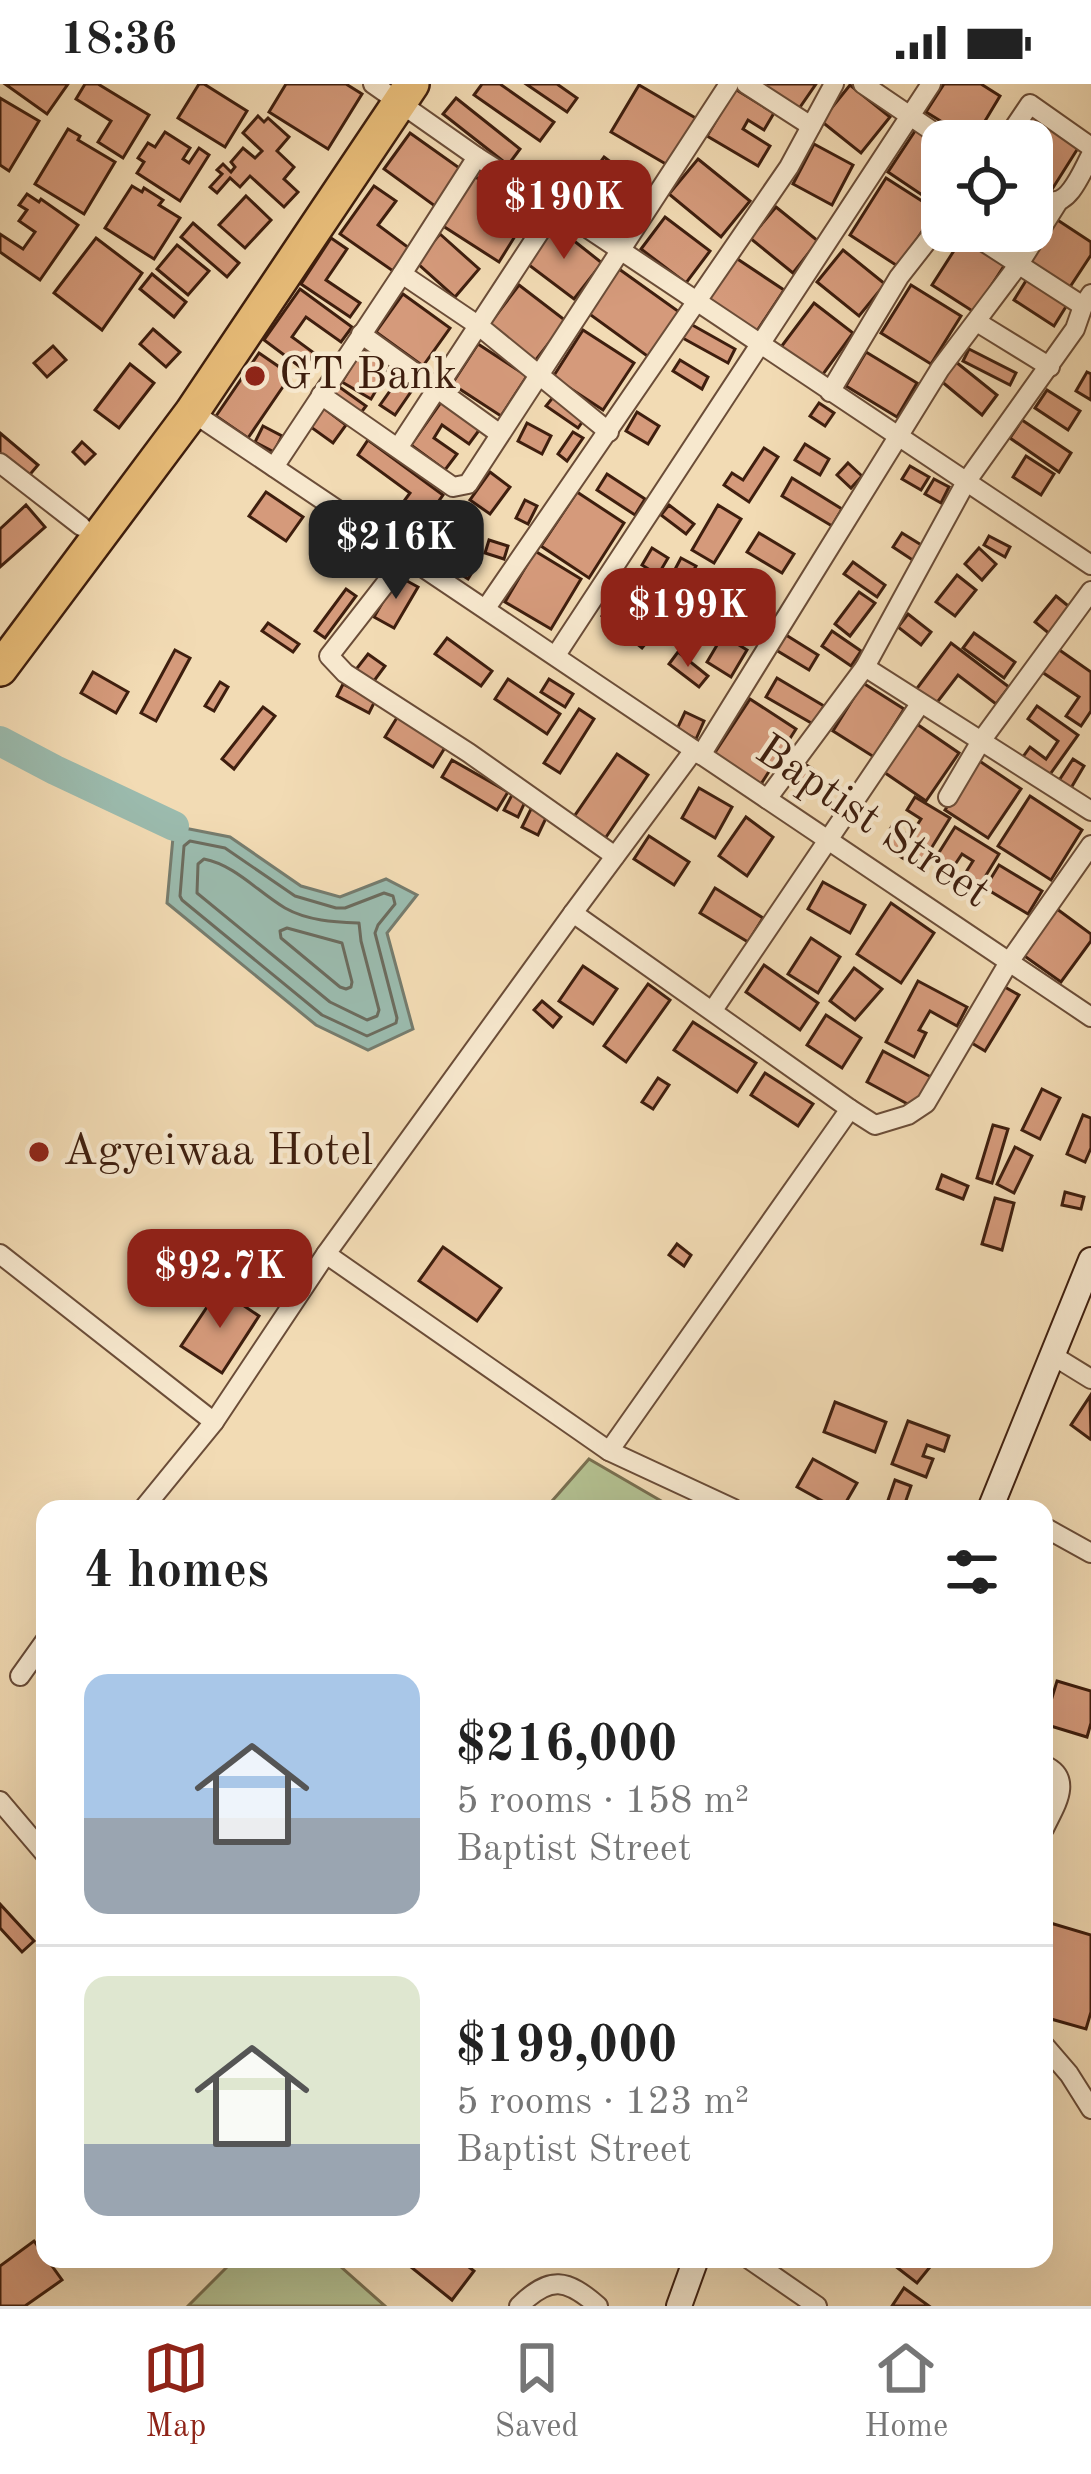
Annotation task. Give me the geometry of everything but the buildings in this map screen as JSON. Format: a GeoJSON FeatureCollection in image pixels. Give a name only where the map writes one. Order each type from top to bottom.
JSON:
{"type":"FeatureCollection","features":[{"type":"Feature","properties":{"kind":"highway"},"geometry":{"type":"LineString","coordinates":[[0,636],[30,613],[192,412],[391,90]]}},
{"type":"Feature","properties":{"kind":"highway"},"geometry":{"type":"LineString","coordinates":[[0,669],[81,526],[391,90]]}},
{"type":"Feature","properties":{"kind":"street"},"geometry":{"type":"LineString","coordinates":[[321,394],[453,487],[468,484],[729,84]]}},
{"type":"Feature","properties":{"kind":"street"},"geometry":{"type":"LineString","coordinates":[[746,84],[811,126]]}},
{"type":"Feature","properties":{"kind":"street"},"geometry":{"type":"LineString","coordinates":[[486,608],[789,167],[834,84]]}},
{"type":"Feature","properties":{"kind":"street"},"geometry":{"type":"LineString","coordinates":[[863,84],[921,122]]}},
{"type":"Feature","properties":{"kind":"street"},"geometry":{"type":"LineString","coordinates":[[556,656],[931,84]]}},
{"type":"Feature","properties":{"kind":"street"},"geometry":{"type":"LineString","coordinates":[[391,90],[477,158],[1091,565]]}},
{"type":"Feature","properties":{"kind":"street"},"geometry":{"type":"LineString","coordinates":[[1019,120],[1030,104],[1051,120]]}},
{"type":"Feature","properties":{"kind":"street"},"geometry":{"type":"LineString","coordinates":[[149,1500],[214,1422],[326,1254],[573,913],[698,753],[940,369],[1066,197],[1091,151],[1053,122]]}},
{"type":"Feature","properties":{"kind":"street"},"geometry":{"type":"LineString","coordinates":[[274,466],[477,158]]}},
{"type":"Feature","properties":{"kind":"street"},"geometry":{"type":"LineString","coordinates":[[1053,201],[1058,202]]}},
{"type":"Feature","properties":{"kind":"street"},"geometry":{"type":"LineString","coordinates":[[398,448],[556,207]]}},
{"type":"Feature","properties":{"kind":"street"},"geometry":{"type":"LineString","coordinates":[[830,392],[898,277],[921,248]]}},
{"type":"Feature","properties":{"kind":"street"},"geometry":{"type":"LineString","coordinates":[[767,799],[865,667],[966,482],[1075,329],[1087,300],[1000,252]]}},
{"type":"Feature","properties":{"kind":"street"},"geometry":{"type":"LineString","coordinates":[[402,274],[478,326],[609,432]]}},
{"type":"Feature","properties":{"kind":"street"},"geometry":{"type":"LineString","coordinates":[[976,322],[1050,367]]}},
{"type":"Feature","properties":{"kind":"street"},"geometry":{"type":"LineString","coordinates":[[361,334],[500,434]]}},
{"type":"Feature","properties":{"kind":"street","name":"Baptist Street"},"geometry":{"type":"LineString","coordinates":[[192,412],[1091,1017]]}},
{"type":"Feature","properties":{"kind":"street"},"geometry":{"type":"LineString","coordinates":[[0,463],[81,526]]}},
{"type":"Feature","properties":{"kind":"street"},"geometry":{"type":"LineString","coordinates":[[407,556],[329,656],[345,673],[615,856]]}},
{"type":"Feature","properties":{"kind":"street"},"geometry":{"type":"LineString","coordinates":[[948,797],[981,741],[1091,591]]}},
{"type":"Feature","properties":{"kind":"street"},"geometry":{"type":"LineString","coordinates":[[865,667],[1091,811]]}},
{"type":"Feature","properties":{"kind":"street"},"geometry":{"type":"LineString","coordinates":[[713,1010],[920,704]]}},
{"type":"Feature","properties":{"kind":"street"},"geometry":{"type":"LineString","coordinates":[[573,913],[875,1125],[908,1115],[926,1102],[1010,962],[1091,845]]}},
{"type":"Feature","properties":{"kind":"street"},"geometry":{"type":"LineString","coordinates":[[609,1451],[850,1109]]}},
{"type":"Feature","properties":{"kind":"street"},"geometry":{"type":"LineString","coordinates":[[0,1254],[214,1422]]}},
{"type":"Feature","properties":{"kind":"street"},"geometry":{"type":"LineString","coordinates":[[326,1254],[609,1451],[715,1500]]}},
{"type":"Feature","properties":{"kind":"street"},"geometry":{"type":"LineString","coordinates":[[1001,1500],[1091,1260]]}},
{"type":"Feature","properties":{"kind":"street"},"geometry":{"type":"LineString","coordinates":[[1052,1355],[1091,1379]]}},
{"type":"Feature","properties":{"kind":"street"},"geometry":{"type":"LineString","coordinates":[[1053,1532],[1091,1553]]}},
{"type":"Feature","properties":{"kind":"street"},"geometry":{"type":"LineString","coordinates":[[20,1676],[36,1654]]}},
{"type":"Feature","properties":{"kind":"street"},"geometry":{"type":"LineString","coordinates":[[1053,1769],[1061,1790],[1053,1808]]}},
{"type":"Feature","properties":{"kind":"street"},"geometry":{"type":"LineString","coordinates":[[0,1801],[36,1843]]}},
{"type":"Feature","properties":{"kind":"street"},"geometry":{"type":"LineString","coordinates":[[1053,2055],[1091,2109]]}},
{"type":"Feature","properties":{"kind":"street"},"geometry":{"type":"LineString","coordinates":[[679,2306],[693,2268]]}},
{"type":"Feature","properties":{"kind":"street"},"geometry":{"type":"LineString","coordinates":[[762,2268],[817,2306]]}},
{"type":"Feature","properties":{"kind":"street"},"geometry":{"type":"LineString","coordinates":[[519,2306],[548,2284],[563,2283],[598,2306]]}},
{"type":"Feature","properties":{"kind":"green space"},"geometry":{"type":"Polygon","coordinates":[[[589,1459],[660,1500],[553,1500],[589,1459]]]}},
{"type":"Feature","properties":{"kind":"green space"},"geometry":{"type":"Polygon","coordinates":[[[226,2268],[342,2268],[385,2306],[188,2306],[226,2268]]]}},
{"type":"Feature","properties":{"kind":"water"},"geometry":{"type":"Polygon","coordinates":[[[174,826],[230,837],[301,886],[340,897],[386,879],[417,895],[387,933],[413,1029],[368,1050],[316,1025],[167,903],[174,826]]]}},
{"type":"Feature","properties":{"kind":"waterway"},"geometry":{"type":"LineString","coordinates":[[0,741],[174,826]]}},
{"type":"Feature","properties":{"kind":"place","name":"GT Bank"},"geometry":{"type":"Point","coordinates":[255,376]}},
{"type":"Feature","properties":{"kind":"place","name":"Agyeiwaa Hotel"},"geometry":{"type":"Point","coordinates":[39,1152]}}]}
